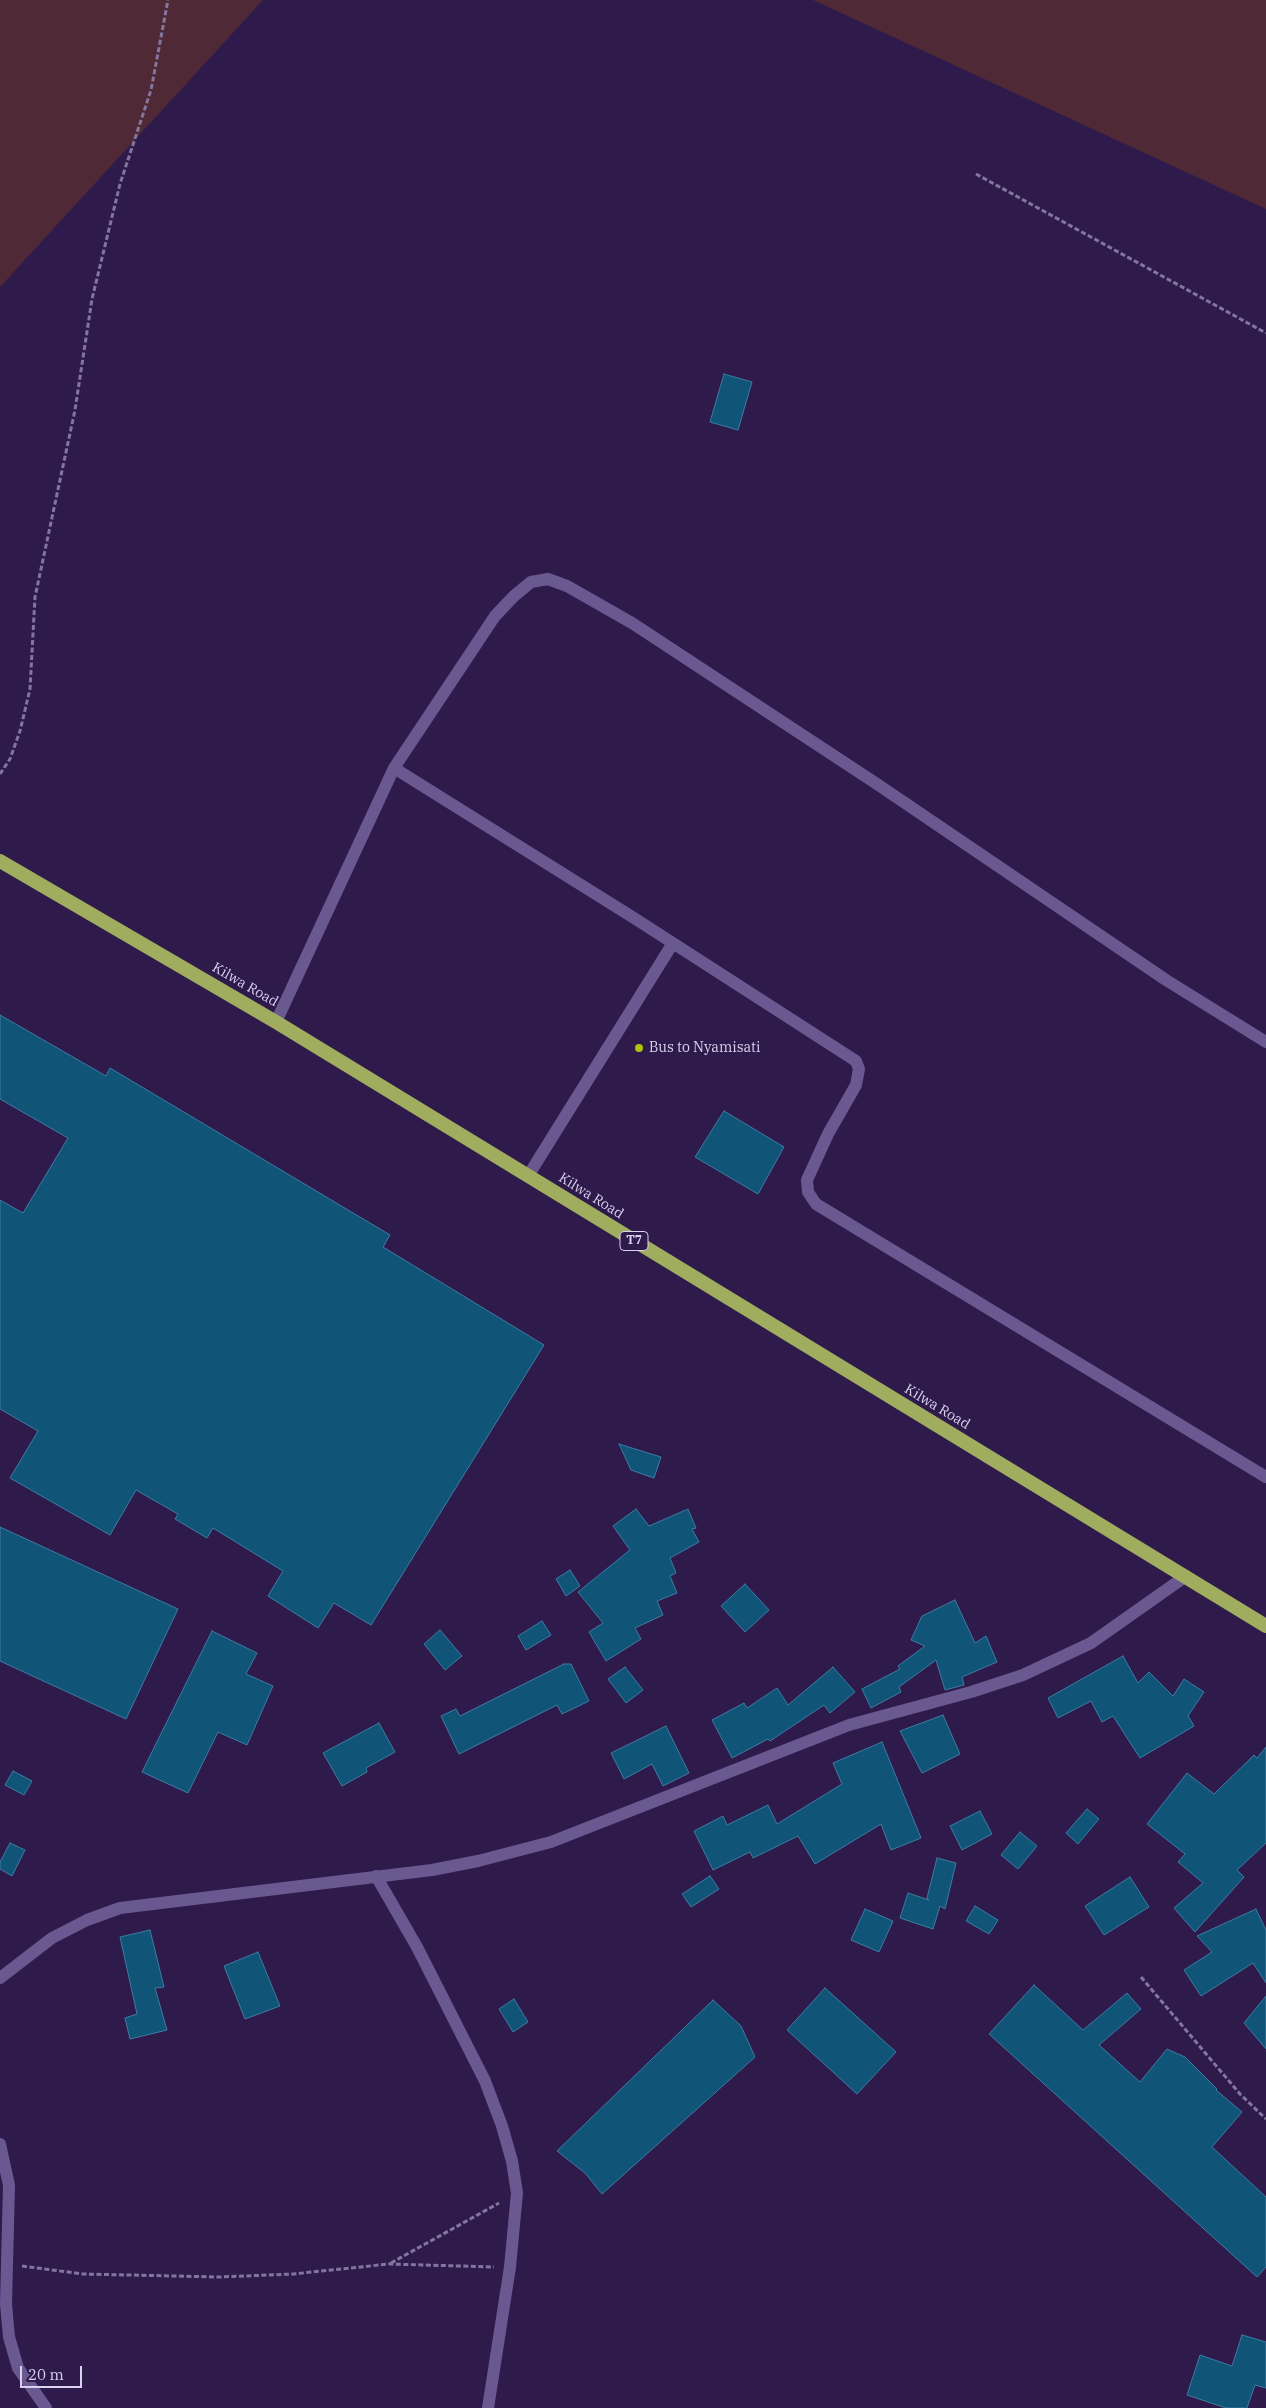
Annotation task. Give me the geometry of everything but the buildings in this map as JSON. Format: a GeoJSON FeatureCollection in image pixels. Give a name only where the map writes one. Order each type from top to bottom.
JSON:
{"type":"FeatureCollection","features":[{"type":"Feature","properties":{"kind":"highway","name":"Kilwa Road"},"geometry":{"type":"LineString","coordinates":[[0,861],[276,1022],[1266,1626]]}},
{"type":"Feature","properties":{"kind":"street"},"geometry":{"type":"LineString","coordinates":[[276,1022],[394,768],[495,616],[531,582],[548,579],[566,586],[632,623],[886,789],[1166,980],[1266,1042]]}},
{"type":"Feature","properties":{"kind":"street"},"geometry":{"type":"LineString","coordinates":[[394,768],[673,943],[856,1061],[859,1070],[856,1086],[828,1134],[807,1180],[808,1192],[816,1204],[1266,1477]]}},
{"type":"Feature","properties":{"kind":"street"},"geometry":{"type":"LineString","coordinates":[[528,1176],[673,943]]}},
{"type":"Feature","properties":{"kind":"street"},"geometry":{"type":"LineString","coordinates":[[0,1978],[52,1938],[87,1920],[120,1908],[469,1863],[551,1842],[849,1725],[971,1692],[1023,1675],[1091,1643],[1186,1576]]}},
{"type":"Feature","properties":{"kind":"street"},"geometry":{"type":"LineString","coordinates":[[376,1876],[417,1947],[485,2081],[502,2126],[512,2161],[517,2193],[510,2267],[488,2408]]}},
{"type":"Feature","properties":{"kind":"street"},"geometry":{"type":"LineString","coordinates":[[0,2144],[9,2185],[6,2304],[9,2337],[18,2368],[46,2408]]}},
{"type":"Feature","properties":{"kind":"path"},"geometry":{"type":"LineString","coordinates":[[0,774],[10,759],[20,731],[30,689],[35,597],[75,410],[92,299],[120,184],[151,90],[168,0]]}},
{"type":"Feature","properties":{"kind":"path"},"geometry":{"type":"LineString","coordinates":[[976,174],[1266,333]]}},
{"type":"Feature","properties":{"kind":"path"},"geometry":{"type":"LineString","coordinates":[[1141,1977],[1240,2094],[1266,2119]]}},
{"type":"Feature","properties":{"kind":"path"},"geometry":{"type":"LineString","coordinates":[[389,2264],[517,2193]]}},
{"type":"Feature","properties":{"kind":"path"},"geometry":{"type":"LineString","coordinates":[[8,2264],[82,2274],[220,2277],[293,2274],[389,2264],[510,2267]]}},
{"type":"Feature","properties":{"kind":"shaded area"},"geometry":{"type":"Polygon","coordinates":[[[0,0],[263,0],[0,287],[0,0]]]}},
{"type":"Feature","properties":{"kind":"shaded area"},"geometry":{"type":"Polygon","coordinates":[[[813,0],[1266,0],[1266,209],[813,0]]]}},
{"type":"Feature","properties":{"kind":"place","name":"Bus to Nyamisati"},"geometry":{"type":"Point","coordinates":[639,1048]}}]}
